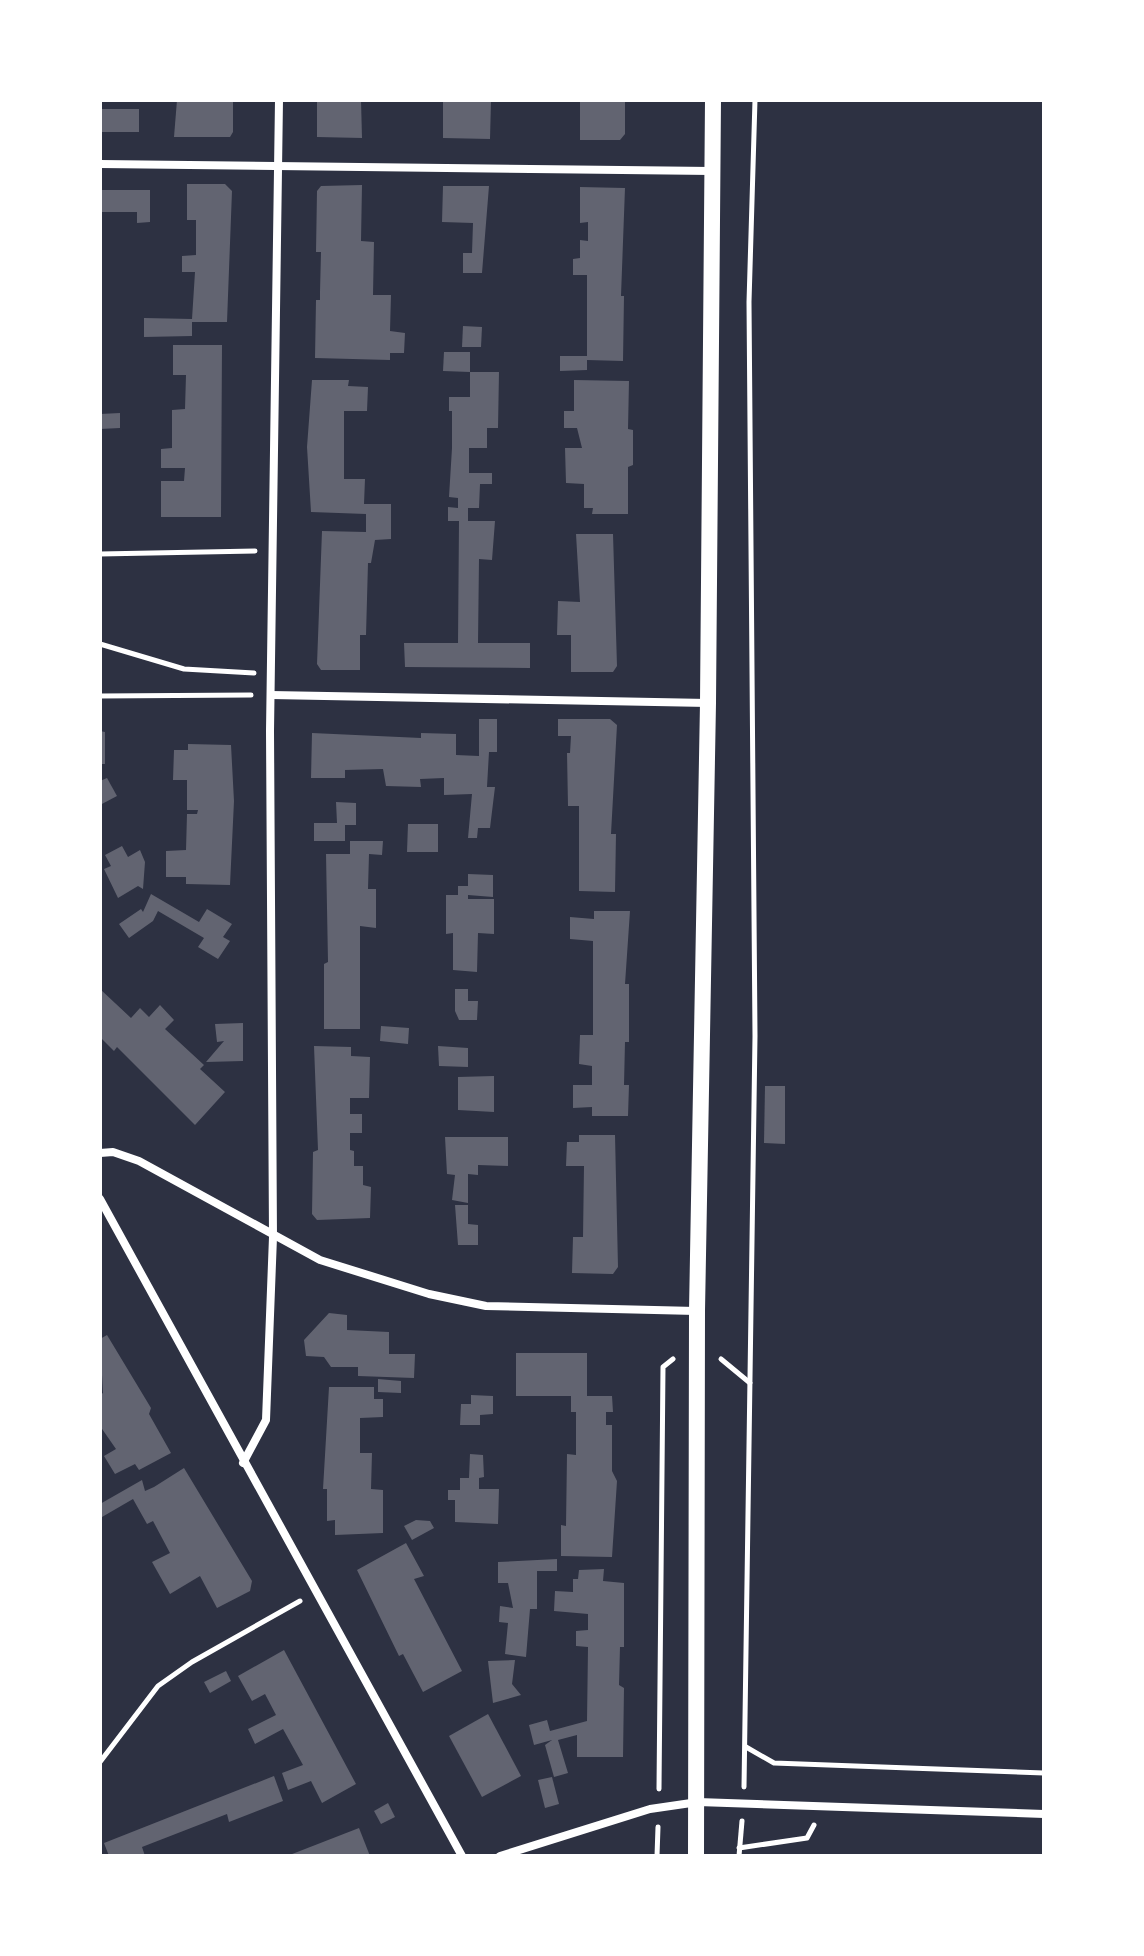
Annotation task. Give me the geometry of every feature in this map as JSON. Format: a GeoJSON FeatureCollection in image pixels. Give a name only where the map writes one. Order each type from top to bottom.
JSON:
{"type":"FeatureCollection","features":[{"type":"Feature","properties":{"kind":"main road"},"geometry":{"type":"LineString","coordinates":[[696,1856],[697,1311],[708,703],[713,100]]}},
{"type":"Feature","properties":{"kind":"street"},"geometry":{"type":"LineString","coordinates":[[243,1463],[266,1420],[273,1237],[271,673],[281,167],[279,100]]}},
{"type":"Feature","properties":{"kind":"street"},"geometry":{"type":"LineString","coordinates":[[100,164],[713,171]]}},
{"type":"Feature","properties":{"kind":"street"},"geometry":{"type":"LineString","coordinates":[[271,695],[708,703]]}},
{"type":"Feature","properties":{"kind":"street"},"geometry":{"type":"LineString","coordinates":[[100,1153],[113,1152],[139,1161],[273,1237],[320,1260],[371,1277],[486,1306],[697,1311]]}},
{"type":"Feature","properties":{"kind":"street"},"geometry":{"type":"LineString","coordinates":[[100,1199],[462,1856]]}},
{"type":"Feature","properties":{"kind":"street"},"geometry":{"type":"LineString","coordinates":[[500,1856],[659,1807],[698,1802],[1044,1814]]}},
{"type":"Feature","properties":{"kind":"path"},"geometry":{"type":"LineString","coordinates":[[739,1856],[746,1747],[755,1036],[749,302],[755,100]]}},
{"type":"Feature","properties":{"kind":"path"},"geometry":{"type":"LineString","coordinates":[[100,554],[273,550]]}},
{"type":"Feature","properties":{"kind":"path"},"geometry":{"type":"LineString","coordinates":[[100,644],[184,669],[271,673]]}},
{"type":"Feature","properties":{"kind":"path"},"geometry":{"type":"LineString","coordinates":[[100,696],[271,695]]}},
{"type":"Feature","properties":{"kind":"path"},"geometry":{"type":"LineString","coordinates":[[657,1856],[663,1367],[697,1339],[751,1384]]}},
{"type":"Feature","properties":{"kind":"path"},"geometry":{"type":"LineString","coordinates":[[100,1762],[158,1686],[192,1662],[315,1592]]}},
{"type":"Feature","properties":{"kind":"path"},"geometry":{"type":"LineString","coordinates":[[746,1747],[774,1763],[1044,1773]]}},
{"type":"Feature","properties":{"kind":"path"},"geometry":{"type":"LineString","coordinates":[[739,1848],[807,1838],[824,1806]]}},
{"type":"Feature","properties":{"kind":"building"},"geometry":{"type":"Polygon","coordinates":[[[177,100],[233,100],[233,132],[230,137],[174,137],[177,100]]]}},
{"type":"Feature","properties":{"kind":"building"},"geometry":{"type":"Polygon","coordinates":[[[317,100],[361,100],[362,138],[317,137],[317,100]]]}},
{"type":"Feature","properties":{"kind":"building"},"geometry":{"type":"Polygon","coordinates":[[[625,100],[625,134],[620,140],[580,140],[580,102],[625,100]]]}},
{"type":"Feature","properties":{"kind":"building"},"geometry":{"type":"Polygon","coordinates":[[[491,101],[490,139],[443,138],[443,102],[491,101]]]}},
{"type":"Feature","properties":{"kind":"building"},"geometry":{"type":"Polygon","coordinates":[[[100,109],[139,109],[139,132],[100,132],[100,109]]]}},
{"type":"Feature","properties":{"kind":"building"},"geometry":{"type":"Polygon","coordinates":[[[187,184],[225,184],[232,191],[227,322],[192,322],[192,336],[144,337],[144,318],[192,319],[195,272],[182,272],[182,256],[196,255],[196,220],[187,220],[187,184]]]}},
{"type":"Feature","properties":{"kind":"building"},"geometry":{"type":"Polygon","coordinates":[[[362,185],[361,241],[374,242],[373,295],[391,295],[390,331],[405,333],[404,353],[390,353],[390,360],[315,358],[321,252],[316,252],[317,191],[321,186],[362,185]]]}},
{"type":"Feature","properties":{"kind":"building"},"geometry":{"type":"Polygon","coordinates":[[[443,186],[489,186],[482,273],[463,273],[463,253],[472,253],[473,223],[442,222],[443,186]]]}},
{"type":"Feature","properties":{"kind":"building"},"geometry":{"type":"Polygon","coordinates":[[[580,187],[625,188],[621,296],[624,296],[623,361],[587,360],[587,370],[560,371],[560,356],[587,356],[587,275],[573,275],[573,259],[580,258],[580,240],[588,241],[588,222],[580,223],[580,187]]]}},
{"type":"Feature","properties":{"kind":"building"},"geometry":{"type":"Polygon","coordinates":[[[100,190],[150,190],[150,222],[137,223],[137,212],[100,212],[100,190]]]}},
{"type":"Feature","properties":{"kind":"building"},"geometry":{"type":"Polygon","coordinates":[[[463,326],[482,327],[481,347],[462,347],[463,326]]]}},
{"type":"Feature","properties":{"kind":"building"},"geometry":{"type":"Polygon","coordinates":[[[173,345],[222,345],[221,517],[161,517],[161,481],[184,481],[185,468],[161,468],[161,449],[172,448],[172,410],[185,409],[186,375],[173,375],[173,345]]]}},
{"type":"Feature","properties":{"kind":"building"},"geometry":{"type":"Polygon","coordinates":[[[444,352],[470,352],[470,372],[443,371],[444,352]]]}},
{"type":"Feature","properties":{"kind":"building"},"geometry":{"type":"Polygon","coordinates":[[[470,372],[499,372],[498,428],[487,428],[487,448],[469,448],[469,473],[492,473],[492,484],[480,484],[479,508],[468,508],[468,521],[495,521],[492,560],[479,559],[478,643],[530,643],[530,668],[405,667],[404,643],[458,643],[459,521],[448,521],[448,507],[458,508],[458,498],[449,497],[452,411],[449,411],[449,397],[470,397],[470,372]]]}},
{"type":"Feature","properties":{"kind":"building"},"geometry":{"type":"Polygon","coordinates":[[[312,380],[349,380],[348,386],[368,387],[367,411],[344,411],[344,479],[365,479],[364,504],[391,504],[391,539],[375,540],[371,563],[368,563],[366,635],[360,635],[360,670],[321,670],[317,664],[322,531],[366,532],[366,514],[311,512],[307,447],[312,380]]]}},
{"type":"Feature","properties":{"kind":"building"},"geometry":{"type":"Polygon","coordinates":[[[574,380],[629,381],[628,429],[633,430],[633,465],[628,467],[628,514],[592,514],[593,508],[584,508],[584,484],[566,483],[565,448],[582,448],[577,428],[564,428],[564,411],[574,411],[574,380]]]}},
{"type":"Feature","properties":{"kind":"building"},"geometry":{"type":"Polygon","coordinates":[[[120,413],[120,428],[100,429],[100,414],[120,413]]]}},
{"type":"Feature","properties":{"kind":"building"},"geometry":{"type":"Polygon","coordinates":[[[576,534],[613,534],[617,666],[613,672],[571,672],[571,635],[557,635],[558,601],[580,602],[576,534]]]}},
{"type":"Feature","properties":{"kind":"building"},"geometry":{"type":"Polygon","coordinates":[[[479,719],[497,719],[497,752],[489,752],[487,787],[495,787],[490,828],[478,828],[477,838],[468,838],[472,794],[444,795],[444,778],[420,779],[421,787],[386,786],[383,769],[345,770],[345,778],[311,778],[312,733],[421,738],[421,733],[456,734],[456,755],[479,756],[479,719]]]}},
{"type":"Feature","properties":{"kind":"building"},"geometry":{"type":"Polygon","coordinates":[[[558,719],[610,719],[617,725],[611,834],[616,834],[615,892],[579,891],[579,806],[568,806],[567,753],[570,753],[571,736],[558,736],[558,719]]]}},
{"type":"Feature","properties":{"kind":"building"},"geometry":{"type":"Polygon","coordinates":[[[100,731],[105,732],[105,764],[100,764],[100,731]]]}},
{"type":"Feature","properties":{"kind":"building"},"geometry":{"type":"Polygon","coordinates":[[[188,744],[231,745],[234,801],[230,885],[186,884],[186,877],[166,877],[166,851],[186,850],[187,814],[197,814],[198,810],[187,810],[187,780],[173,780],[174,750],[188,750],[188,744]]]}},
{"type":"Feature","properties":{"kind":"building"},"geometry":{"type":"Polygon","coordinates":[[[107,778],[117,796],[100,805],[100,781],[107,778]]]}},
{"type":"Feature","properties":{"kind":"building"},"geometry":{"type":"Polygon","coordinates":[[[336,802],[356,803],[356,825],[345,825],[345,841],[314,841],[314,823],[337,823],[336,802]]]}},
{"type":"Feature","properties":{"kind":"building"},"geometry":{"type":"Polygon","coordinates":[[[408,824],[438,824],[438,852],[407,852],[408,824]]]}},
{"type":"Feature","properties":{"kind":"building"},"geometry":{"type":"Polygon","coordinates":[[[350,841],[383,841],[382,855],[369,854],[368,889],[376,889],[376,928],[360,926],[360,1029],[324,1029],[324,964],[328,962],[326,854],[350,854],[350,841]]]}},
{"type":"Feature","properties":{"kind":"building"},"geometry":{"type":"Polygon","coordinates":[[[122,846],[128,857],[140,850],[145,862],[143,889],[138,886],[118,898],[104,869],[111,866],[105,855],[122,846]]]}},
{"type":"Feature","properties":{"kind":"building"},"geometry":{"type":"Polygon","coordinates":[[[468,874],[493,875],[493,897],[468,895],[468,899],[494,899],[494,934],[478,933],[477,972],[453,970],[453,933],[446,934],[446,895],[458,895],[458,886],[468,886],[468,874]]]}},
{"type":"Feature","properties":{"kind":"building"},"geometry":{"type":"Polygon","coordinates":[[[151,894],[199,922],[207,909],[232,924],[223,937],[230,941],[218,959],[198,947],[204,938],[158,911],[153,921],[129,938],[119,924],[141,909],[143,912],[151,894]]]}},
{"type":"Feature","properties":{"kind":"building"},"geometry":{"type":"Polygon","coordinates":[[[594,911],[630,911],[625,984],[629,984],[629,1042],[625,1042],[624,1085],[629,1085],[628,1116],[592,1116],[592,1107],[573,1108],[573,1085],[592,1085],[592,1066],[579,1064],[580,1035],[593,1035],[593,941],[570,939],[570,917],[594,919],[594,911]]]}},
{"type":"Feature","properties":{"kind":"building"},"geometry":{"type":"Polygon","coordinates":[[[100,989],[131,1018],[140,1008],[149,1017],[160,1005],[174,1020],[165,1029],[204,1065],[200,1069],[225,1092],[195,1125],[117,1047],[114,1051],[100,1037],[100,989]]]}},
{"type":"Feature","properties":{"kind":"building"},"geometry":{"type":"Polygon","coordinates":[[[455,989],[468,989],[468,1001],[478,1001],[477,1020],[459,1020],[455,1011],[455,989]]]}},
{"type":"Feature","properties":{"kind":"building"},"geometry":{"type":"Polygon","coordinates":[[[243,1023],[243,1061],[206,1062],[224,1041],[217,1042],[215,1024],[243,1023]]]}},
{"type":"Feature","properties":{"kind":"building"},"geometry":{"type":"Polygon","coordinates":[[[381,1026],[409,1028],[408,1044],[380,1041],[381,1026]]]}},
{"type":"Feature","properties":{"kind":"building"},"geometry":{"type":"Polygon","coordinates":[[[314,1046],[351,1047],[351,1056],[370,1057],[369,1098],[350,1098],[350,1114],[362,1114],[362,1133],[350,1133],[350,1150],[354,1151],[354,1166],[363,1166],[363,1185],[371,1187],[370,1218],[317,1220],[312,1214],[313,1152],[318,1150],[314,1046]]]}},
{"type":"Feature","properties":{"kind":"building"},"geometry":{"type":"Polygon","coordinates":[[[438,1046],[468,1048],[468,1067],[439,1066],[438,1046]]]}},
{"type":"Feature","properties":{"kind":"building"},"geometry":{"type":"Polygon","coordinates":[[[494,1076],[494,1112],[458,1110],[458,1077],[494,1076]]]}},
{"type":"Feature","properties":{"kind":"building"},"geometry":{"type":"Polygon","coordinates":[[[765,1086],[785,1086],[785,1144],[764,1143],[765,1086]]]}},
{"type":"Feature","properties":{"kind":"building"},"geometry":{"type":"Polygon","coordinates":[[[579,1135],[615,1135],[618,1267],[613,1274],[572,1273],[573,1237],[583,1237],[584,1166],[566,1166],[567,1142],[579,1142],[579,1135]]]}},
{"type":"Feature","properties":{"kind":"building"},"geometry":{"type":"Polygon","coordinates":[[[445,1137],[508,1137],[508,1166],[478,1165],[478,1175],[468,1174],[468,1203],[452,1200],[455,1175],[447,1174],[445,1137]]]}},
{"type":"Feature","properties":{"kind":"building"},"geometry":{"type":"Polygon","coordinates":[[[455,1205],[468,1205],[468,1224],[478,1225],[478,1245],[458,1245],[455,1205]]]}},
{"type":"Feature","properties":{"kind":"building"},"geometry":{"type":"Polygon","coordinates":[[[329,1313],[347,1315],[347,1330],[389,1332],[389,1354],[415,1354],[414,1378],[358,1376],[358,1367],[331,1367],[324,1357],[306,1356],[304,1340],[329,1313]]]}},
{"type":"Feature","properties":{"kind":"building"},"geometry":{"type":"Polygon","coordinates":[[[107,1335],[151,1408],[149,1414],[171,1453],[139,1470],[135,1464],[115,1474],[104,1456],[116,1449],[100,1426],[100,1395],[103,1393],[100,1339],[107,1335]]]}},
{"type":"Feature","properties":{"kind":"building"},"geometry":{"type":"Polygon","coordinates":[[[516,1353],[587,1353],[587,1396],[612,1396],[613,1412],[606,1412],[606,1425],[612,1425],[612,1471],[617,1481],[612,1557],[561,1556],[561,1525],[566,1526],[567,1454],[576,1455],[576,1412],[571,1412],[571,1396],[516,1396],[516,1353]]]}},
{"type":"Feature","properties":{"kind":"building"},"geometry":{"type":"Polygon","coordinates":[[[378,1379],[401,1381],[401,1393],[378,1392],[378,1379]]]}},
{"type":"Feature","properties":{"kind":"building"},"geometry":{"type":"Polygon","coordinates":[[[329,1387],[374,1387],[374,1399],[383,1399],[383,1417],[360,1418],[360,1453],[372,1453],[371,1489],[383,1490],[383,1533],[335,1535],[335,1520],[327,1521],[327,1489],[323,1489],[329,1387]]]}},
{"type":"Feature","properties":{"kind":"building"},"geometry":{"type":"Polygon","coordinates":[[[471,1395],[493,1396],[493,1414],[480,1415],[480,1425],[460,1425],[461,1404],[471,1404],[471,1395]]]}},
{"type":"Feature","properties":{"kind":"building"},"geometry":{"type":"Polygon","coordinates":[[[470,1454],[483,1455],[484,1477],[479,1478],[479,1489],[499,1489],[498,1524],[455,1522],[455,1500],[448,1500],[448,1490],[460,1490],[460,1478],[469,1478],[470,1454]]]}},
{"type":"Feature","properties":{"kind":"building"},"geometry":{"type":"Polygon","coordinates":[[[184,1468],[252,1581],[250,1591],[217,1608],[200,1576],[170,1594],[152,1562],[170,1553],[153,1521],[147,1524],[133,1499],[102,1517],[100,1514],[100,1504],[142,1480],[145,1491],[184,1468]]]}},
{"type":"Feature","properties":{"kind":"building"},"geometry":{"type":"Polygon","coordinates":[[[416,1520],[430,1521],[434,1528],[412,1540],[404,1526],[416,1520]]]}},
{"type":"Feature","properties":{"kind":"building"},"geometry":{"type":"Polygon","coordinates":[[[406,1543],[424,1576],[414,1579],[462,1671],[423,1692],[403,1654],[399,1656],[357,1570],[406,1543]]]}},
{"type":"Feature","properties":{"kind":"building"},"geometry":{"type":"Polygon","coordinates":[[[557,1559],[557,1571],[537,1571],[537,1609],[530,1609],[526,1657],[505,1654],[508,1623],[499,1622],[500,1606],[513,1608],[508,1583],[498,1583],[498,1562],[557,1559]]]}},
{"type":"Feature","properties":{"kind":"building"},"geometry":{"type":"Polygon","coordinates":[[[604,1569],[603,1581],[624,1583],[624,1647],[620,1647],[619,1685],[624,1688],[623,1757],[577,1757],[577,1735],[558,1740],[568,1773],[554,1777],[545,1745],[552,1740],[534,1745],[529,1725],[547,1720],[550,1731],[587,1721],[588,1647],[576,1646],[576,1631],[588,1630],[588,1614],[554,1611],[555,1591],[573,1592],[573,1579],[578,1579],[579,1570],[604,1569]]]}},
{"type":"Feature","properties":{"kind":"building"},"geometry":{"type":"Polygon","coordinates":[[[284,1650],[356,1784],[322,1803],[311,1781],[288,1790],[282,1773],[303,1765],[283,1729],[255,1744],[248,1729],[276,1715],[265,1694],[252,1701],[238,1676],[284,1650]]]}},
{"type":"Feature","properties":{"kind":"building"},"geometry":{"type":"Polygon","coordinates":[[[515,1660],[512,1684],[521,1695],[493,1703],[488,1661],[515,1660]]]}},
{"type":"Feature","properties":{"kind":"building"},"geometry":{"type":"Polygon","coordinates":[[[226,1671],[231,1681],[210,1693],[204,1682],[226,1671]]]}},
{"type":"Feature","properties":{"kind":"building"},"geometry":{"type":"Polygon","coordinates":[[[488,1714],[521,1776],[482,1797],[449,1736],[488,1714]]]}},
{"type":"Feature","properties":{"kind":"building"},"geometry":{"type":"Polygon","coordinates":[[[274,1776],[283,1801],[229,1822],[227,1814],[142,1847],[145,1856],[109,1856],[104,1843],[274,1776]]]}},
{"type":"Feature","properties":{"kind":"building"},"geometry":{"type":"Polygon","coordinates":[[[552,1777],[559,1804],[545,1808],[538,1780],[552,1777]]]}},
{"type":"Feature","properties":{"kind":"building"},"geometry":{"type":"Polygon","coordinates":[[[388,1803],[395,1817],[381,1824],[374,1811],[388,1803]]]}},
{"type":"Feature","properties":{"kind":"building"},"geometry":{"type":"Polygon","coordinates":[[[359,1828],[370,1856],[287,1856],[359,1828]]]}}]}
